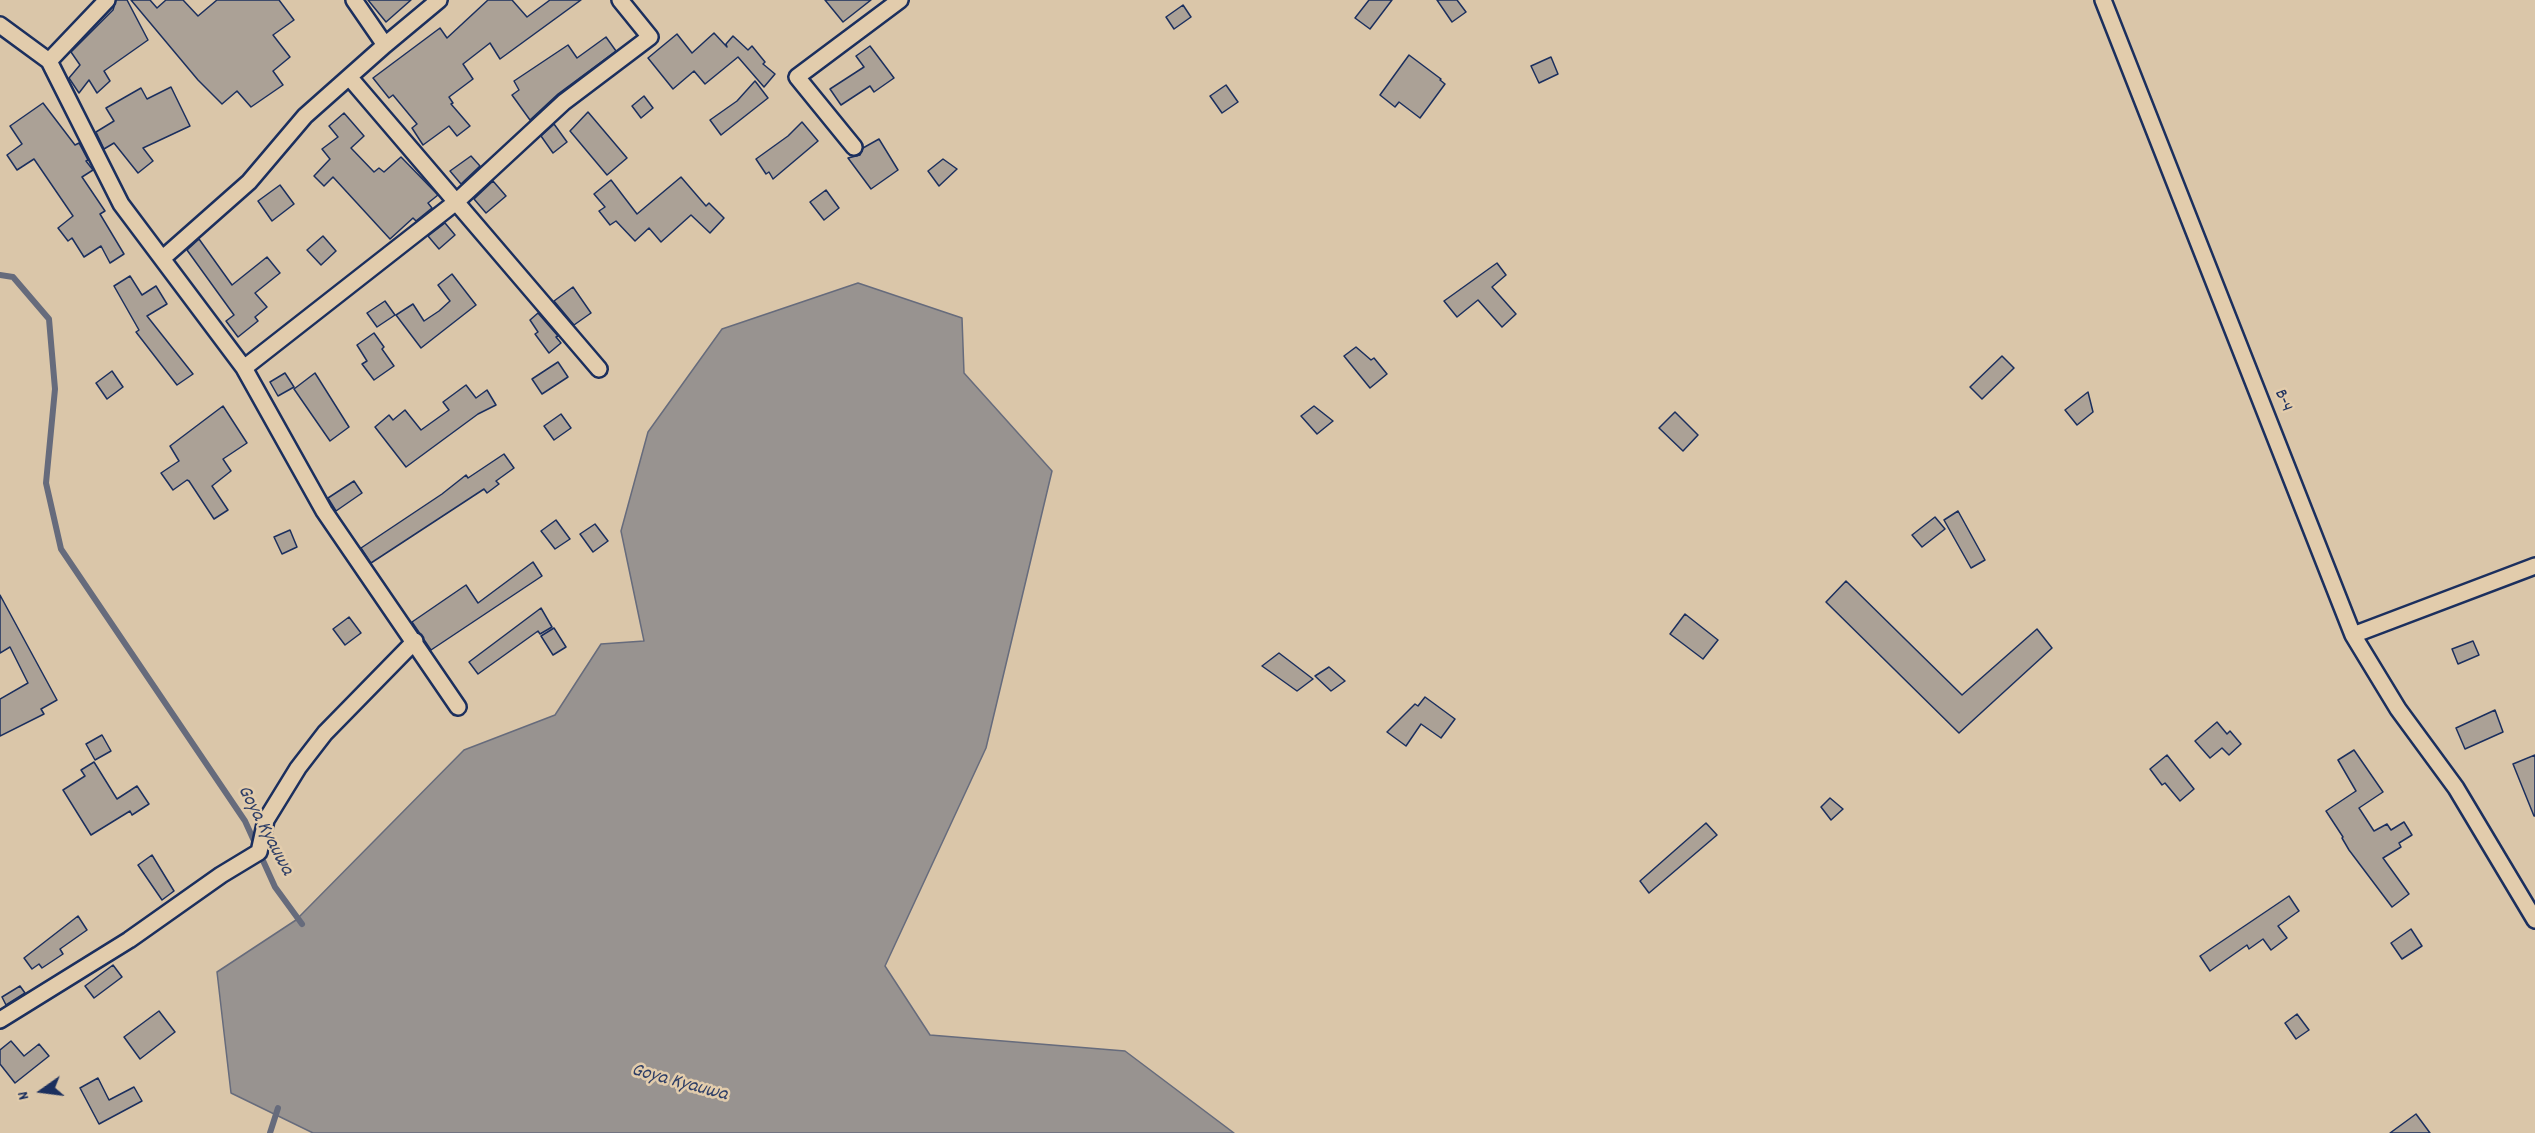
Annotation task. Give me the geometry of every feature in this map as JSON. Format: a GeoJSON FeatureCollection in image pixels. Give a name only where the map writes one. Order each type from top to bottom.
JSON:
{"type":"FeatureCollection","features":[{"type":"Feature","properties":{"kind":"street"},"geometry":{"type":"LineString","coordinates":[[49,61],[106,0]]}},
{"type":"Feature","properties":{"kind":"street"},"geometry":{"type":"LineString","coordinates":[[354,0],[385,45]]}},
{"type":"Feature","properties":{"kind":"street"},"geometry":{"type":"LineString","coordinates":[[163,258],[249,182],[305,116],[439,0]]}},
{"type":"Feature","properties":{"kind":"street"},"geometry":{"type":"LineString","coordinates":[[244,368],[456,202],[564,102],[650,37],[620,0]]}},
{"type":"Feature","properties":{"kind":"street"},"geometry":{"type":"LineString","coordinates":[[854,147],[797,77],[900,0]]}},
{"type":"Feature","properties":{"kind":"street","name":"B-4"},"geometry":{"type":"LineString","coordinates":[[2103,0],[2353,635],[2398,709],[2456,788],[2535,920]]}},
{"type":"Feature","properties":{"kind":"street"},"geometry":{"type":"LineString","coordinates":[[0,25],[49,61],[121,204],[244,368],[324,511],[458,707]]}},
{"type":"Feature","properties":{"kind":"street"},"geometry":{"type":"LineString","coordinates":[[350,78],[599,369]]}},
{"type":"Feature","properties":{"kind":"street"},"geometry":{"type":"LineString","coordinates":[[2353,635],[2535,566]]}},
{"type":"Feature","properties":{"kind":"street"},"geometry":{"type":"LineString","coordinates":[[0,1020],[129,940],[221,875],[260,852],[266,820],[298,768],[325,733],[415,641]]}},
{"type":"Feature","properties":{"kind":"water"},"geometry":{"type":"Polygon","coordinates":[[[858,283],[962,318],[964,373],[1052,471],[986,748],[885,966],[930,1035],[1125,1051],[1234,1133],[313,1133],[231,1093],[217,972],[296,920],[464,750],[555,715],[601,644],[644,641],[621,531],[648,432],[722,329],[858,283]]]}},
{"type":"Feature","properties":{"kind":"building"},"geometry":{"type":"Polygon","coordinates":[[[116,0],[127,0],[148,40],[104,71],[110,81],[97,93],[89,80],[79,93],[69,78],[80,65],[71,52],[113,10],[116,0]]]}},
{"type":"Feature","properties":{"kind":"building"},"geometry":{"type":"Polygon","coordinates":[[[131,0],[150,0],[157,8],[166,0],[183,0],[198,16],[217,0],[279,0],[294,20],[273,35],[290,57],[273,71],[283,85],[251,107],[237,91],[222,104],[198,80],[131,0]]]}},
{"type":"Feature","properties":{"kind":"building"},"geometry":{"type":"Polygon","coordinates":[[[368,0],[411,0],[386,22],[368,0]]]}},
{"type":"Feature","properties":{"kind":"building"},"geometry":{"type":"Polygon","coordinates":[[[488,0],[512,0],[527,17],[550,0],[581,0],[500,59],[490,43],[463,64],[473,79],[449,97],[453,103],[451,104],[470,126],[457,136],[449,126],[423,145],[412,128],[417,124],[393,95],[389,98],[373,78],[440,28],[447,38],[488,0]]]}},
{"type":"Feature","properties":{"kind":"building"},"geometry":{"type":"Polygon","coordinates":[[[825,0],[871,0],[843,22],[825,0]]]}},
{"type":"Feature","properties":{"kind":"building"},"geometry":{"type":"Polygon","coordinates":[[[1369,0],[1392,0],[1370,29],[1355,18],[1369,0]]]}},
{"type":"Feature","properties":{"kind":"building"},"geometry":{"type":"Polygon","coordinates":[[[1437,0],[1457,0],[1466,12],[1452,22],[1437,0]]]}},
{"type":"Feature","properties":{"kind":"building"},"geometry":{"type":"Polygon","coordinates":[[[1183,5],[1191,17],[1174,29],[1166,17],[1183,5]]]}},
{"type":"Feature","properties":{"kind":"building"},"geometry":{"type":"Polygon","coordinates":[[[714,33],[727,47],[726,44],[733,36],[748,50],[752,46],[765,62],[763,64],[775,74],[764,87],[738,57],[705,84],[694,71],[673,89],[648,58],[677,34],[692,53],[714,33]]]}},
{"type":"Feature","properties":{"kind":"building"},"geometry":{"type":"Polygon","coordinates":[[[606,37],[616,51],[558,94],[530,120],[512,95],[519,90],[514,81],[568,45],[577,58],[606,37]]]}},
{"type":"Feature","properties":{"kind":"building"},"geometry":{"type":"Polygon","coordinates":[[[870,46],[894,78],[874,92],[870,86],[841,105],[830,89],[864,67],[856,56],[870,46]]]}},
{"type":"Feature","properties":{"kind":"building"},"geometry":{"type":"Polygon","coordinates":[[[1409,55],[1445,84],[1420,118],[1399,102],[1395,107],[1380,95],[1409,55]]]}},
{"type":"Feature","properties":{"kind":"building"},"geometry":{"type":"Polygon","coordinates":[[[1551,57],[1558,74],[1539,83],[1531,66],[1551,57]]]}},
{"type":"Feature","properties":{"kind":"building"},"geometry":{"type":"Polygon","coordinates":[[[755,81],[768,98],[721,135],[710,120],[737,101],[755,81]]]}},
{"type":"Feature","properties":{"kind":"building"},"geometry":{"type":"Polygon","coordinates":[[[1226,85],[1238,102],[1222,113],[1210,96],[1226,85]]]}},
{"type":"Feature","properties":{"kind":"building"},"geometry":{"type":"Polygon","coordinates":[[[171,87],[190,126],[143,148],[153,161],[138,173],[114,143],[104,149],[96,132],[114,121],[106,108],[141,88],[147,99],[171,87]]]}},
{"type":"Feature","properties":{"kind":"building"},"geometry":{"type":"Polygon","coordinates":[[[644,96],[653,108],[641,118],[632,106],[644,96]]]}},
{"type":"Feature","properties":{"kind":"building"},"geometry":{"type":"Polygon","coordinates":[[[43,103],[75,145],[79,143],[88,160],[86,161],[93,170],[82,177],[105,211],[100,214],[124,254],[110,263],[101,246],[84,257],[72,238],[68,241],[58,228],[73,216],[34,159],[17,170],[7,155],[22,144],[10,126],[43,103]]]}},
{"type":"Feature","properties":{"kind":"building"},"geometry":{"type":"Polygon","coordinates":[[[588,112],[627,158],[607,175],[570,131],[588,112]]]}},
{"type":"Feature","properties":{"kind":"building"},"geometry":{"type":"Polygon","coordinates":[[[344,113],[364,136],[351,148],[374,172],[379,168],[384,172],[401,157],[438,195],[428,203],[432,208],[416,221],[413,218],[390,239],[333,177],[324,186],[314,176],[330,159],[322,149],[338,137],[329,126],[344,113]]]}},
{"type":"Feature","properties":{"kind":"building"},"geometry":{"type":"Polygon","coordinates":[[[802,122],[818,141],[773,179],[769,172],[766,174],[756,159],[788,136],[802,122]]]}},
{"type":"Feature","properties":{"kind":"building"},"geometry":{"type":"Polygon","coordinates":[[[554,124],[567,142],[553,153],[541,136],[554,124]]]}},
{"type":"Feature","properties":{"kind":"building"},"geometry":{"type":"Polygon","coordinates":[[[879,139],[898,170],[871,189],[848,158],[860,155],[863,148],[879,139]]]}},
{"type":"Feature","properties":{"kind":"building"},"geometry":{"type":"Polygon","coordinates":[[[471,156],[480,166],[461,184],[450,171],[471,156]]]}},
{"type":"Feature","properties":{"kind":"building"},"geometry":{"type":"Polygon","coordinates":[[[943,159],[957,169],[939,186],[928,171],[943,159]]]}},
{"type":"Feature","properties":{"kind":"building"},"geometry":{"type":"Polygon","coordinates":[[[681,177],[706,206],[709,203],[724,218],[710,233],[691,215],[661,242],[649,228],[635,241],[616,221],[610,225],[599,211],[605,207],[594,194],[611,180],[637,214],[681,177]]]}},
{"type":"Feature","properties":{"kind":"building"},"geometry":{"type":"Polygon","coordinates":[[[493,181],[506,196],[486,213],[474,199],[493,181]]]}},
{"type":"Feature","properties":{"kind":"building"},"geometry":{"type":"Polygon","coordinates":[[[280,185],[294,204],[272,221],[258,201],[280,185]]]}},
{"type":"Feature","properties":{"kind":"building"},"geometry":{"type":"Polygon","coordinates":[[[826,190],[839,208],[824,220],[810,202],[826,190]]]}},
{"type":"Feature","properties":{"kind":"building"},"geometry":{"type":"Polygon","coordinates":[[[445,223],[455,235],[439,249],[428,236],[445,223]]]}},
{"type":"Feature","properties":{"kind":"building"},"geometry":{"type":"Polygon","coordinates":[[[323,236],[336,251],[321,265],[307,250],[323,236]]]}},
{"type":"Feature","properties":{"kind":"building"},"geometry":{"type":"Polygon","coordinates":[[[199,239],[232,285],[267,257],[280,273],[255,293],[267,307],[255,317],[258,321],[238,337],[226,321],[234,315],[187,250],[199,239]]]}},
{"type":"Feature","properties":{"kind":"building"},"geometry":{"type":"Polygon","coordinates":[[[1497,263],[1506,275],[1492,287],[1516,314],[1502,327],[1478,300],[1457,317],[1444,301],[1497,263]]]}},
{"type":"Feature","properties":{"kind":"building"},"geometry":{"type":"Polygon","coordinates":[[[452,274],[476,305],[421,348],[396,315],[413,304],[424,321],[439,311],[450,301],[438,285],[452,274]]]}},
{"type":"Feature","properties":{"kind":"building"},"geometry":{"type":"Polygon","coordinates":[[[130,276],[142,295],[156,286],[167,304],[147,316],[193,374],[177,385],[136,332],[139,330],[114,286],[130,276]]]}},
{"type":"Feature","properties":{"kind":"building"},"geometry":{"type":"Polygon","coordinates":[[[573,287],[591,313],[574,325],[554,301],[573,287]]]}},
{"type":"Feature","properties":{"kind":"building"},"geometry":{"type":"Polygon","coordinates":[[[385,301],[395,315],[377,327],[367,313],[385,301]]]}},
{"type":"Feature","properties":{"kind":"building"},"geometry":{"type":"Polygon","coordinates":[[[538,313],[558,336],[556,337],[561,343],[549,353],[535,334],[538,332],[530,320],[538,313]]]}},
{"type":"Feature","properties":{"kind":"building"},"geometry":{"type":"Polygon","coordinates":[[[374,333],[394,366],[374,380],[362,364],[367,361],[357,345],[374,333]]]}},
{"type":"Feature","properties":{"kind":"building"},"geometry":{"type":"Polygon","coordinates":[[[1356,347],[1371,360],[1374,358],[1387,374],[1370,388],[1344,356],[1356,347]]]}},
{"type":"Feature","properties":{"kind":"building"},"geometry":{"type":"Polygon","coordinates":[[[2002,356],[2014,368],[1982,399],[1970,387],[2002,356]]]}},
{"type":"Feature","properties":{"kind":"building"},"geometry":{"type":"Polygon","coordinates":[[[558,362],[568,377],[542,394],[532,379],[558,362]]]}},
{"type":"Feature","properties":{"kind":"building"},"geometry":{"type":"Polygon","coordinates":[[[112,371],[123,387],[107,399],[96,383],[112,371]]]}},
{"type":"Feature","properties":{"kind":"building"},"geometry":{"type":"Polygon","coordinates":[[[285,373],[294,387],[278,396],[270,382],[285,373]]]}},
{"type":"Feature","properties":{"kind":"building"},"geometry":{"type":"Polygon","coordinates":[[[315,373],[349,427],[330,441],[294,389],[315,373]]]}},
{"type":"Feature","properties":{"kind":"building"},"geometry":{"type":"Polygon","coordinates":[[[466,385],[476,398],[487,390],[496,405],[478,414],[406,467],[375,427],[389,415],[393,420],[405,410],[421,430],[449,410],[443,402],[466,385]]]}},
{"type":"Feature","properties":{"kind":"building"},"geometry":{"type":"Polygon","coordinates":[[[2088,392],[2093,412],[2077,425],[2065,410],[2088,392]]]}},
{"type":"Feature","properties":{"kind":"building"},"geometry":{"type":"Polygon","coordinates":[[[223,406],[247,443],[223,459],[231,471],[212,486],[228,510],[214,519],[189,481],[187,480],[173,490],[161,473],[179,461],[170,446],[223,406]]]}},
{"type":"Feature","properties":{"kind":"building"},"geometry":{"type":"Polygon","coordinates":[[[1314,406],[1333,421],[1317,434],[1301,416],[1314,406]]]}},
{"type":"Feature","properties":{"kind":"building"},"geometry":{"type":"Polygon","coordinates":[[[1675,412],[1698,435],[1683,451],[1659,428],[1675,412]]]}},
{"type":"Feature","properties":{"kind":"building"},"geometry":{"type":"Polygon","coordinates":[[[561,414],[571,428],[554,440],[544,426],[561,414]]]}},
{"type":"Feature","properties":{"kind":"building"},"geometry":{"type":"Polygon","coordinates":[[[504,454],[514,468],[496,481],[499,484],[487,493],[484,489],[371,563],[361,548],[442,494],[466,475],[468,478],[504,454]]]}},
{"type":"Feature","properties":{"kind":"building"},"geometry":{"type":"Polygon","coordinates":[[[354,481],[362,493],[336,511],[328,498],[354,481]]]}},
{"type":"Feature","properties":{"kind":"building"},"geometry":{"type":"Polygon","coordinates":[[[1958,511],[1985,560],[1971,568],[1944,520],[1958,511]]]}},
{"type":"Feature","properties":{"kind":"building"},"geometry":{"type":"Polygon","coordinates":[[[1935,517],[1945,529],[1922,547],[1912,535],[1935,517]]]}},
{"type":"Feature","properties":{"kind":"building"},"geometry":{"type":"Polygon","coordinates":[[[556,520],[570,539],[555,549],[541,531],[556,520]]]}},
{"type":"Feature","properties":{"kind":"building"},"geometry":{"type":"Polygon","coordinates":[[[595,524],[608,541],[593,552],[580,534],[595,524]]]}},
{"type":"Feature","properties":{"kind":"building"},"geometry":{"type":"Polygon","coordinates":[[[290,530],[297,547],[282,554],[274,537],[290,530]]]}},
{"type":"Feature","properties":{"kind":"building"},"geometry":{"type":"Polygon","coordinates":[[[533,562],[542,576],[431,650],[412,622],[466,585],[478,603],[533,562]]]}},
{"type":"Feature","properties":{"kind":"building"},"geometry":{"type":"Polygon","coordinates":[[[1846,581],[1962,695],[2037,629],[2052,648],[1959,733],[1826,602],[1846,581]]]}},
{"type":"Feature","properties":{"kind":"building"},"geometry":{"type":"Polygon","coordinates":[[[0,595],[57,700],[41,709],[44,714],[0,736],[0,699],[28,683],[10,647],[0,653],[0,595]]]}},
{"type":"Feature","properties":{"kind":"building"},"geometry":{"type":"Polygon","coordinates":[[[541,608],[552,627],[540,634],[538,631],[478,674],[469,662],[541,608]]]}},
{"type":"Feature","properties":{"kind":"building"},"geometry":{"type":"Polygon","coordinates":[[[1685,614],[1718,640],[1703,659],[1670,634],[1685,614]]]}},
{"type":"Feature","properties":{"kind":"building"},"geometry":{"type":"Polygon","coordinates":[[[349,617],[361,633],[345,645],[333,629],[349,617]]]}},
{"type":"Feature","properties":{"kind":"building"},"geometry":{"type":"Polygon","coordinates":[[[554,628],[566,647],[553,655],[541,636],[554,628]]]}},
{"type":"Feature","properties":{"kind":"building"},"geometry":{"type":"Polygon","coordinates":[[[2473,641],[2479,655],[2458,664],[2452,649],[2473,641]]]}},
{"type":"Feature","properties":{"kind":"building"},"geometry":{"type":"Polygon","coordinates":[[[1279,653],[1313,679],[1297,691],[1262,666],[1279,653]]]}},
{"type":"Feature","properties":{"kind":"building"},"geometry":{"type":"Polygon","coordinates":[[[1329,667],[1345,681],[1331,691],[1315,676],[1329,667]]]}},
{"type":"Feature","properties":{"kind":"building"},"geometry":{"type":"Polygon","coordinates":[[[1425,697],[1455,719],[1441,738],[1421,724],[1406,746],[1387,732],[1415,704],[1418,706],[1425,697]]]}},
{"type":"Feature","properties":{"kind":"building"},"geometry":{"type":"Polygon","coordinates":[[[2495,710],[2503,732],[2465,749],[2456,728],[2495,710]]]}},
{"type":"Feature","properties":{"kind":"building"},"geometry":{"type":"Polygon","coordinates":[[[2217,722],[2227,734],[2230,731],[2241,744],[2229,755],[2222,748],[2210,758],[2195,741],[2217,722]]]}},
{"type":"Feature","properties":{"kind":"building"},"geometry":{"type":"Polygon","coordinates":[[[102,735],[111,751],[95,760],[86,744],[102,735]]]}},
{"type":"Feature","properties":{"kind":"building"},"geometry":{"type":"Polygon","coordinates":[[[2354,750],[2383,792],[2359,808],[2374,831],[2387,824],[2391,830],[2404,822],[2412,835],[2399,843],[2401,847],[2383,858],[2409,894],[2392,907],[2349,850],[2326,811],[2356,791],[2338,760],[2354,750]]]}},
{"type":"Feature","properties":{"kind":"building"},"geometry":{"type":"Polygon","coordinates":[[[2167,755],[2194,789],[2180,801],[2165,783],[2162,785],[2150,769],[2167,755]]]}},
{"type":"Feature","properties":{"kind":"building"},"geometry":{"type":"Polygon","coordinates":[[[2535,755],[2535,816],[2534,816],[2513,764],[2535,755]]]}},
{"type":"Feature","properties":{"kind":"building"},"geometry":{"type":"Polygon","coordinates":[[[94,762],[117,799],[137,786],[149,804],[132,815],[130,811],[91,835],[63,790],[85,776],[81,770],[94,762]]]}},
{"type":"Feature","properties":{"kind":"building"},"geometry":{"type":"Polygon","coordinates":[[[1830,798],[1843,809],[1831,820],[1821,807],[1830,798]]]}},
{"type":"Feature","properties":{"kind":"building"},"geometry":{"type":"Polygon","coordinates":[[[1706,823],[1717,835],[1649,893],[1640,881],[1706,823]]]}},
{"type":"Feature","properties":{"kind":"building"},"geometry":{"type":"Polygon","coordinates":[[[152,855],[174,891],[162,900],[138,865],[152,855]]]}},
{"type":"Feature","properties":{"kind":"building"},"geometry":{"type":"Polygon","coordinates":[[[2289,896],[2299,911],[2278,926],[2287,938],[2271,950],[2263,939],[2249,949],[2247,945],[2210,971],[2200,956],[2289,896]]]}},
{"type":"Feature","properties":{"kind":"building"},"geometry":{"type":"Polygon","coordinates":[[[78,916],[87,930],[60,949],[63,954],[42,968],[39,964],[32,969],[24,958],[78,916]]]}},
{"type":"Feature","properties":{"kind":"building"},"geometry":{"type":"Polygon","coordinates":[[[2411,929],[2422,946],[2402,959],[2391,943],[2411,929]]]}},
{"type":"Feature","properties":{"kind":"building"},"geometry":{"type":"Polygon","coordinates":[[[113,965],[122,977],[94,998],[85,986],[113,965]]]}},
{"type":"Feature","properties":{"kind":"building"},"geometry":{"type":"Polygon","coordinates":[[[20,986],[25,993],[6,1005],[2,997],[20,986]]]}},
{"type":"Feature","properties":{"kind":"building"},"geometry":{"type":"Polygon","coordinates":[[[159,1011],[175,1032],[140,1059],[124,1037],[159,1011]]]}},
{"type":"Feature","properties":{"kind":"building"},"geometry":{"type":"Polygon","coordinates":[[[2297,1014],[2309,1030],[2296,1039],[2285,1023],[2297,1014]]]}},
{"type":"Feature","properties":{"kind":"building"},"geometry":{"type":"Polygon","coordinates":[[[11,1041],[24,1056],[39,1044],[49,1056],[15,1083],[0,1064],[0,1050],[11,1041]]]}},
{"type":"Feature","properties":{"kind":"building"},"geometry":{"type":"Polygon","coordinates":[[[98,1078],[109,1100],[134,1087],[142,1101],[99,1124],[80,1088],[98,1078]]]}},
{"type":"Feature","properties":{"kind":"building"},"geometry":{"type":"Polygon","coordinates":[[[2416,1114],[2430,1133],[2390,1133],[2416,1114]]]}},
{"type":"Feature","properties":{"kind":"waterway","name":"Goya Kyauwa"},"geometry":{"type":"LineString","coordinates":[[0,275],[13,277],[49,319],[55,389],[46,483],[61,549],[245,821],[275,887],[302,924]]}},
{"type":"Feature","properties":{"kind":"waterway"},"geometry":{"type":"LineString","coordinates":[[270,1133],[278,1108]]}}]}
